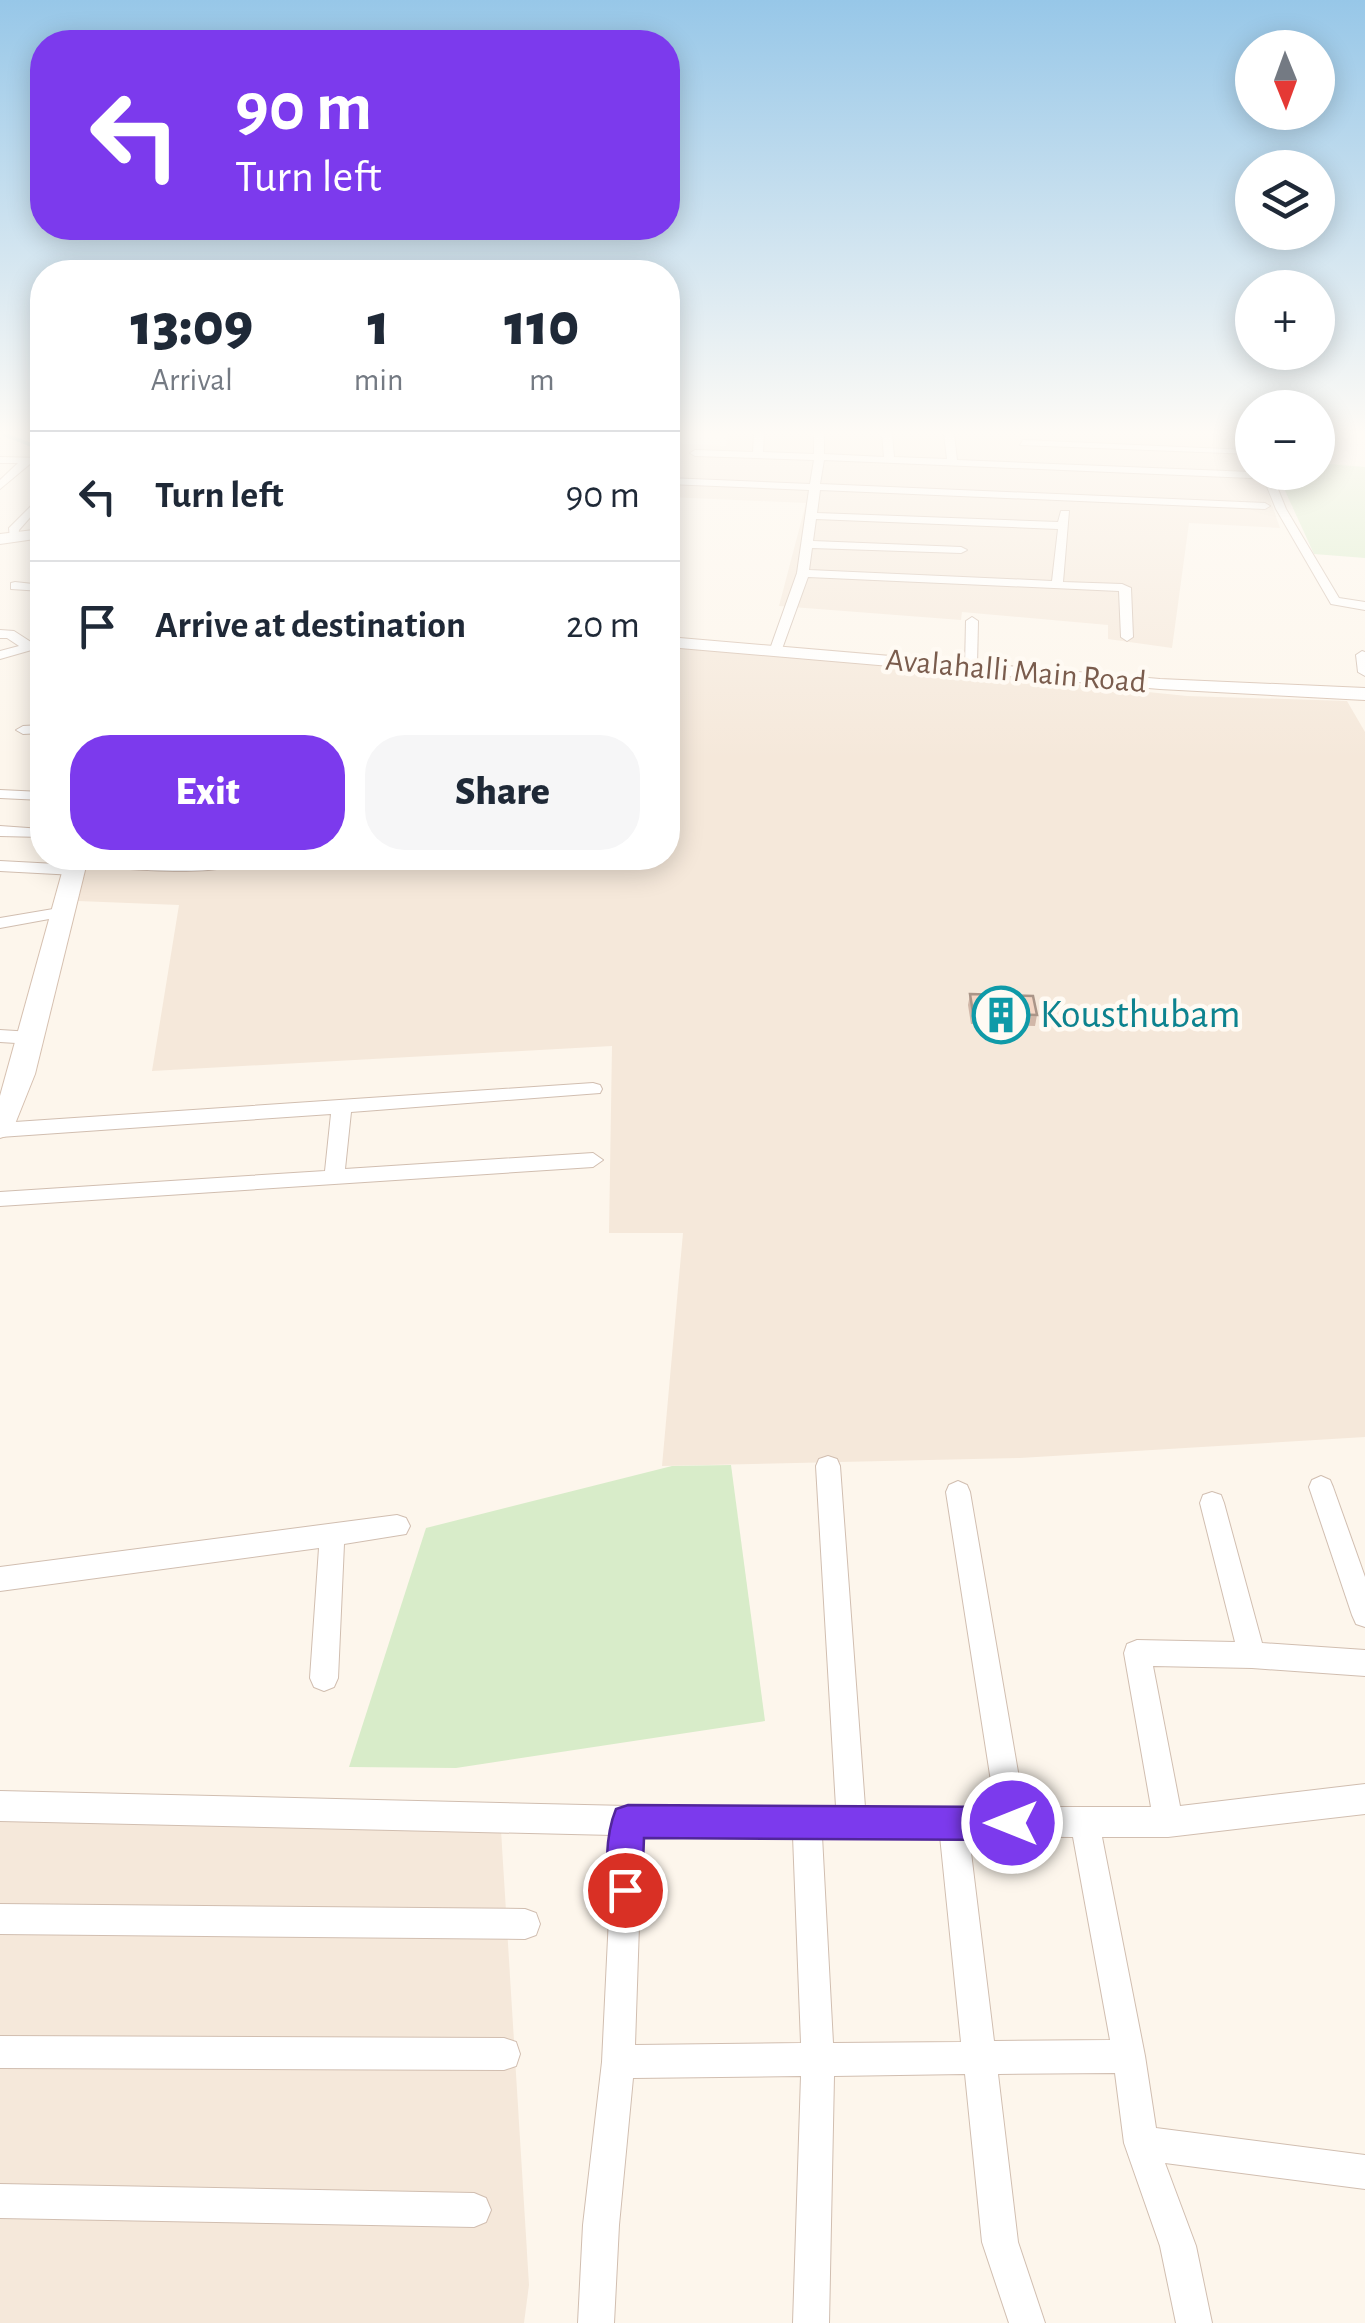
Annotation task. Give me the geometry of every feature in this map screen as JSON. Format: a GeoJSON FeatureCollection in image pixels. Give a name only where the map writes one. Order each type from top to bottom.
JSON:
{"type":"FeatureCollection","features":[{"type":"Feature","properties":{"kind":"main road","name":"Avalahalli Main Road"},"geometry":{"type":"LineString","coordinates":[[680,643],[1160,684],[1365,694]]}},
{"type":"Feature","properties":{"kind":"main road"},"geometry":{"type":"LineString","coordinates":[[0,1129],[32,1038],[74,870]]}},
{"type":"Feature","properties":{"kind":"street"},"geometry":{"type":"LineString","coordinates":[[1057,585],[1062,542]]}},
{"type":"Feature","properties":{"kind":"street"},"geometry":{"type":"LineString","coordinates":[[1300,542],[1334,601],[1365,606]]}},
{"type":"Feature","properties":{"kind":"street"},"geometry":{"type":"LineString","coordinates":[[776,649],[804,572],[808,544],[961,550]]}},
{"type":"Feature","properties":{"kind":"street"},"geometry":{"type":"LineString","coordinates":[[804,572],[1126,589],[1127,636]]}},
{"type":"Feature","properties":{"kind":"street"},"geometry":{"type":"LineString","coordinates":[[15,586],[30,587]]}},
{"type":"Feature","properties":{"kind":"street"},"geometry":{"type":"LineString","coordinates":[[971,666],[972,621]]}},
{"type":"Feature","properties":{"kind":"street"},"geometry":{"type":"LineString","coordinates":[[0,634],[30,642]]}},
{"type":"Feature","properties":{"kind":"street"},"geometry":{"type":"LineString","coordinates":[[2,656],[30,647]]}},
{"type":"Feature","properties":{"kind":"street"},"geometry":{"type":"LineString","coordinates":[[1362,654],[1365,672]]}},
{"type":"Feature","properties":{"kind":"street"},"geometry":{"type":"LineString","coordinates":[[23,730],[30,730]]}},
{"type":"Feature","properties":{"kind":"street"},"geometry":{"type":"LineString","coordinates":[[0,794],[30,795]]}},
{"type":"Feature","properties":{"kind":"street"},"geometry":{"type":"LineString","coordinates":[[0,830],[30,832]]}},
{"type":"Feature","properties":{"kind":"street"},"geometry":{"type":"LineString","coordinates":[[0,866],[30,865]]}},
{"type":"Feature","properties":{"kind":"street"},"geometry":{"type":"LineString","coordinates":[[0,924],[65,912]]}},
{"type":"Feature","properties":{"kind":"street"},"geometry":{"type":"LineString","coordinates":[[0,1036],[32,1038]]}},
{"type":"Feature","properties":{"kind":"street"},"geometry":{"type":"LineString","coordinates":[[0,1129],[593,1090]]}},
{"type":"Feature","properties":{"kind":"street"},"geometry":{"type":"LineString","coordinates":[[334,1176],[342,1106]]}},
{"type":"Feature","properties":{"kind":"street"},"geometry":{"type":"LineString","coordinates":[[0,1199],[592,1160]]}},
{"type":"Feature","properties":{"kind":"street"},"geometry":{"type":"LineString","coordinates":[[828,1466],[852,1822]]}},
{"type":"Feature","properties":{"kind":"street"},"geometry":{"type":"LineString","coordinates":[[1321,1486],[1365,1615]]}},
{"type":"Feature","properties":{"kind":"street"},"geometry":{"type":"LineString","coordinates":[[958,1492],[1012,1823]]}},
{"type":"Feature","properties":{"kind":"street"},"geometry":{"type":"LineString","coordinates":[[1212,1503],[1252,1655]]}},
{"type":"Feature","properties":{"kind":"street"},"geometry":{"type":"LineString","coordinates":[[0,1578],[396,1526]]}},
{"type":"Feature","properties":{"kind":"street"},"geometry":{"type":"LineString","coordinates":[[324,1678],[332,1535]]}},
{"type":"Feature","properties":{"kind":"street"},"geometry":{"type":"LineString","coordinates":[[1168,1822],[1137,1654],[1252,1655],[1365,1662]]}},
{"type":"Feature","properties":{"kind":"street"},"geometry":{"type":"LineString","coordinates":[[0,1806],[628,1821],[1085,1823],[1168,1822],[1365,1799]]}},
{"type":"Feature","properties":{"kind":"street"},"geometry":{"type":"LineString","coordinates":[[596,2323],[601,2225],[618,2062],[628,1821]]}},
{"type":"Feature","properties":{"kind":"street"},"geometry":{"type":"LineString","coordinates":[[808,1822],[818,2060],[811,2323]]}},
{"type":"Feature","properties":{"kind":"street"},"geometry":{"type":"LineString","coordinates":[[953,1823],[1000,2242],[1026,2323]]}},
{"type":"Feature","properties":{"kind":"street"},"geometry":{"type":"LineString","coordinates":[[1085,1823],[1129,2056],[1141,2143],[1178,2246],[1194,2323]]}},
{"type":"Feature","properties":{"kind":"street"},"geometry":{"type":"LineString","coordinates":[[0,1919],[525,1924]]}},
{"type":"Feature","properties":{"kind":"street"},"geometry":{"type":"LineString","coordinates":[[0,2052],[504,2054]]}},
{"type":"Feature","properties":{"kind":"street"},"geometry":{"type":"LineString","coordinates":[[618,2062],[1129,2056]]}},
{"type":"Feature","properties":{"kind":"street"},"geometry":{"type":"LineString","coordinates":[[1141,2143],[1365,2172]]}},
{"type":"Feature","properties":{"kind":"street"},"geometry":{"type":"LineString","coordinates":[[0,2201],[474,2210]]}},
{"type":"Feature","properties":{"kind":"shaded area"},"geometry":{"type":"Polygon","coordinates":[[[796,542],[1186,542],[1172,648],[1108,639],[1108,625],[962,612],[961,620],[779,606],[796,542]]]}},
{"type":"Feature","properties":{"kind":"shaded area"},"geometry":{"type":"Polygon","coordinates":[[[680,644],[1187,696],[1347,701],[1365,732],[1365,1437],[1020,1458],[662,1466],[683,1233],[609,1233],[612,1046],[152,1071],[179,905],[78,901],[84,870],[680,870],[680,644]]]}},
{"type":"Feature","properties":{"kind":"shaded area"},"geometry":{"type":"Polygon","coordinates":[[[0,1807],[500,1814],[529,2285],[524,2323],[0,2323],[0,1807]]]}},
{"type":"Feature","properties":{"kind":"green space"},"geometry":{"type":"Polygon","coordinates":[[[1309,542],[1365,542],[1365,558],[1314,554],[1309,542]]]}},
{"type":"Feature","properties":{"kind":"green space"},"geometry":{"type":"Polygon","coordinates":[[[731,1465],[765,1721],[456,1768],[349,1767],[426,1528],[672,1466],[731,1465]]]}},
{"type":"Feature","properties":{"kind":"building"},"geometry":{"type":"Polygon","coordinates":[[[970,994],[1033,996],[1037,1015],[973,1013],[970,994]]]}},
{"type":"Feature","properties":{"kind":"place","name":"Kousthubam"},"geometry":{"type":"Point","coordinates":[1001,1015]}},
{"type":"Feature","properties":{"kind":"route"},"geometry":{"type":"LineString","coordinates":[[625,1890],[628,1821],[1012,1823]]}}]}
